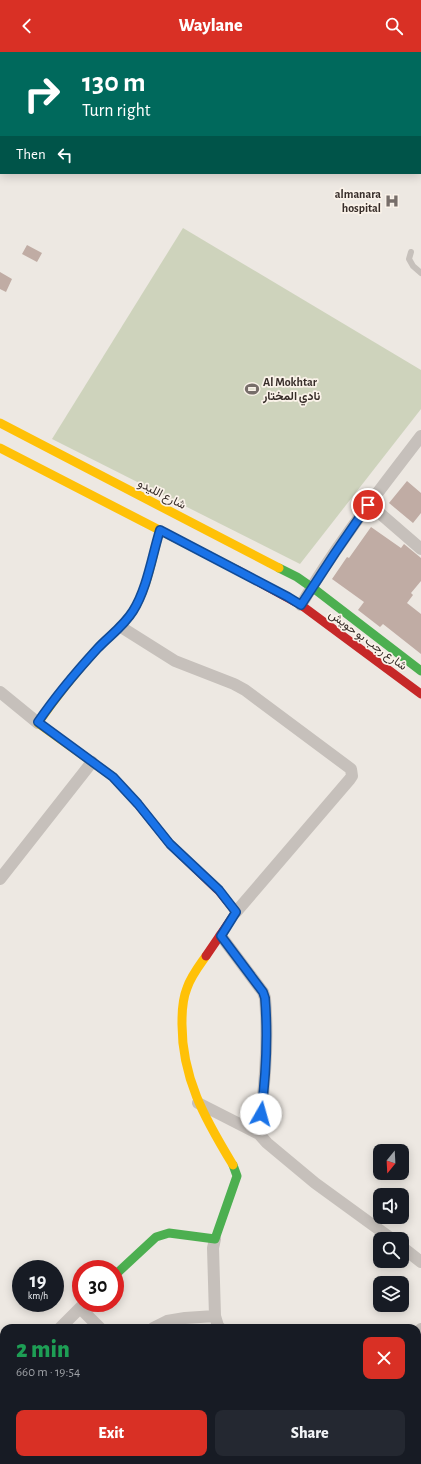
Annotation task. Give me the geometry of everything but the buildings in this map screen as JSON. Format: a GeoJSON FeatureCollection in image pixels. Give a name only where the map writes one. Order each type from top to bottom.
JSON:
{"type":"FeatureCollection","features":[{"type":"Feature","properties":{"kind":"street","name":"شارع الليدو"},"geometry":{"type":"LineString","coordinates":[[0,423],[291,574],[312,587]]}},
{"type":"Feature","properties":{"kind":"street"},"geometry":{"type":"LineString","coordinates":[[0,448],[160,530],[301,605],[368,505],[421,436]]}},
{"type":"Feature","properties":{"kind":"street"},"geometry":{"type":"LineString","coordinates":[[368,505],[376,510],[421,549]]}},
{"type":"Feature","properties":{"kind":"street"},"geometry":{"type":"LineString","coordinates":[[38,722],[98,648],[121,627],[133,611],[142,592],[160,530]]}},
{"type":"Feature","properties":{"kind":"street","name":"شارع رجب بو حويش"},"geometry":{"type":"LineString","coordinates":[[312,587],[421,671]]}},
{"type":"Feature","properties":{"kind":"street","name":"شارع رجب بو حويش"},"geometry":{"type":"LineString","coordinates":[[301,605],[421,694]]}},
{"type":"Feature","properties":{"kind":"street"},"geometry":{"type":"LineString","coordinates":[[121,627],[175,661],[234,684],[245,690],[351,769],[352,776],[236,912],[194,975],[187,988],[183,1004],[183,1047],[192,1089],[213,1133],[236,1171],[236,1182],[213,1248],[218,1324]]}},
{"type":"Feature","properties":{"kind":"street"},"geometry":{"type":"LineString","coordinates":[[0,692],[113,777],[138,804],[170,844],[219,890],[236,912]]}},
{"type":"Feature","properties":{"kind":"street"},"geometry":{"type":"LineString","coordinates":[[0,879],[92,762]]}},
{"type":"Feature","properties":{"kind":"street"},"geometry":{"type":"LineString","coordinates":[[221,936],[263,992],[265,998],[265,1088],[259,1134]]}},
{"type":"Feature","properties":{"kind":"street"},"geometry":{"type":"LineString","coordinates":[[198,1103],[259,1134],[267,1143],[315,1183],[382,1232]]}},
{"type":"Feature","properties":{"kind":"street"},"geometry":{"type":"LineString","coordinates":[[124,1267],[156,1237],[169,1233],[215,1239]]}},
{"type":"Feature","properties":{"kind":"street"},"geometry":{"type":"LineString","coordinates":[[409,1253],[421,1262]]}},
{"type":"Feature","properties":{"kind":"street"},"geometry":{"type":"LineString","coordinates":[[64,1324],[75,1312]]}},
{"type":"Feature","properties":{"kind":"street"},"geometry":{"type":"LineString","coordinates":[[87,1312],[97,1324]]}},
{"type":"Feature","properties":{"kind":"street"},"geometry":{"type":"LineString","coordinates":[[161,1324],[167,1321],[185,1318],[213,1324]]}},
{"type":"Feature","properties":{"kind":"lane"},"geometry":{"type":"LineString","coordinates":[[411,252],[409,259],[413,266],[421,273]]}},
{"type":"Feature","properties":{"kind":"green space","name":"Al Mokhtar نادي المختار"},"geometry":{"type":"Polygon","coordinates":[[[183,228],[421,370],[421,409],[300,564],[52,439],[183,228]]]}},
{"type":"Feature","properties":{"kind":"traffic: fast"},"geometry":{"type":"LineString","coordinates":[[279,568],[297,577],[317,591],[421,671]]}},
{"type":"Feature","properties":{"kind":"traffic: fast"},"geometry":{"type":"LineString","coordinates":[[124,1267],[156,1237],[169,1233],[215,1239],[237,1176],[233,1165]]}},
{"type":"Feature","properties":{"kind":"traffic: slow"},"geometry":{"type":"LineString","coordinates":[[0,423],[279,568]]}},
{"type":"Feature","properties":{"kind":"traffic: slow"},"geometry":{"type":"LineString","coordinates":[[0,448],[237,570]]}},
{"type":"Feature","properties":{"kind":"traffic: slow"},"geometry":{"type":"LineString","coordinates":[[137,803],[113,777],[38,723],[81,667],[133,611],[146,582],[160,530]]}},
{"type":"Feature","properties":{"kind":"traffic: slow"},"geometry":{"type":"LineString","coordinates":[[206,956],[195,971],[187,988],[183,1004],[182,1017],[183,1041],[190,1079],[197,1097],[204,1114],[233,1165]]}},
{"type":"Feature","properties":{"kind":"traffic: jam"},"geometry":{"type":"LineString","coordinates":[[237,570],[301,605],[421,694]]}},
{"type":"Feature","properties":{"kind":"traffic: jam"},"geometry":{"type":"LineString","coordinates":[[137,803],[170,844],[219,891],[236,912],[206,956]]}},
{"type":"Feature","properties":{"kind":"place","name":"almanara hospital"},"geometry":{"type":"Point","coordinates":[392,201]}},
{"type":"Feature","properties":{"kind":"place","name":"Al Mokhtar نادي المختار"},"geometry":{"type":"Point","coordinates":[252,389]}},
{"type":"Feature","properties":{"kind":"route"},"geometry":{"type":"LineString","coordinates":[[261,1114],[265,1088],[265,998],[263,992],[221,936],[236,912],[219,890],[170,844],[138,804],[113,777],[38,722],[64,688],[98,648],[121,627],[133,611],[142,592],[160,530],[301,605],[368,505]]}}]}
